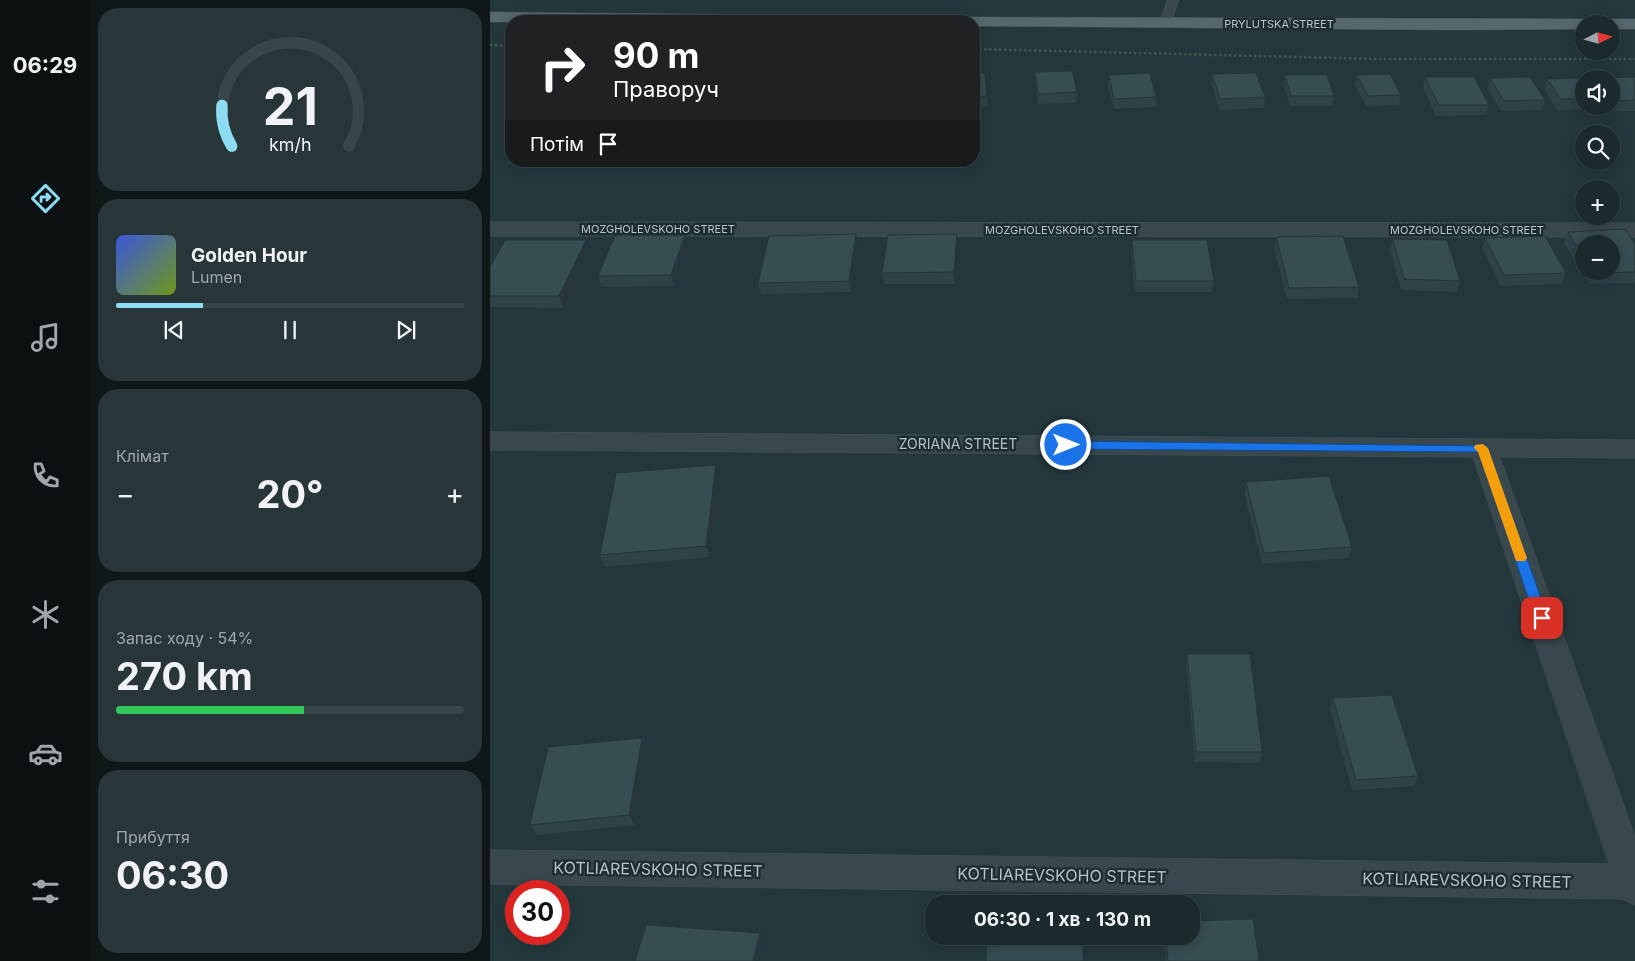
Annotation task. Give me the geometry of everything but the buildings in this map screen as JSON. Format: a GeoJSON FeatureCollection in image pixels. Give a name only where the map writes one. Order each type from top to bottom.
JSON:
{"type":"FeatureCollection","features":[{"type":"Feature","properties":{"kind":"main road"},"geometry":{"type":"LineString","coordinates":[[490,17],[505,17]]}},
{"type":"Feature","properties":{"kind":"main road","name":"PRYLUTSKA STREET"},"geometry":{"type":"LineString","coordinates":[[980,21],[1575,24]]}},
{"type":"Feature","properties":{"kind":"main road"},"geometry":{"type":"LineString","coordinates":[[1620,24],[1635,24]]}},
{"type":"Feature","properties":{"kind":"street","name":"MOZGHOLEVSKOHO STREET"},"geometry":{"type":"LineString","coordinates":[[490,229],[1635,230]]}},
{"type":"Feature","properties":{"kind":"street","name":"ZORIANA STREET"},"geometry":{"type":"LineString","coordinates":[[490,441],[1635,449]]}},
{"type":"Feature","properties":{"kind":"street"},"geometry":{"type":"LineString","coordinates":[[1483,448],[1634,884]]}},
{"type":"Feature","properties":{"kind":"street","name":"KOTLIAREVSKOHO STREET"},"geometry":{"type":"LineString","coordinates":[[490,867],[1634,884]]}},
{"type":"Feature","properties":{"kind":"lane"},"geometry":{"type":"LineString","coordinates":[[1165,23],[1173,0]]}},
{"type":"Feature","properties":{"kind":"path"},"geometry":{"type":"LineString","coordinates":[[490,45],[505,46]]}},
{"type":"Feature","properties":{"kind":"path"},"geometry":{"type":"LineString","coordinates":[[980,49],[1378,59],[1635,59]]}},
{"type":"Feature","properties":{"kind":"slow traffic"},"geometry":{"type":"LineString","coordinates":[[1479,448],[1483,448],[1521,558]]}},
{"type":"Feature","properties":{"kind":"route"},"geometry":{"type":"LineString","coordinates":[[1066,445],[1483,448],[1542,618]]}}]}
